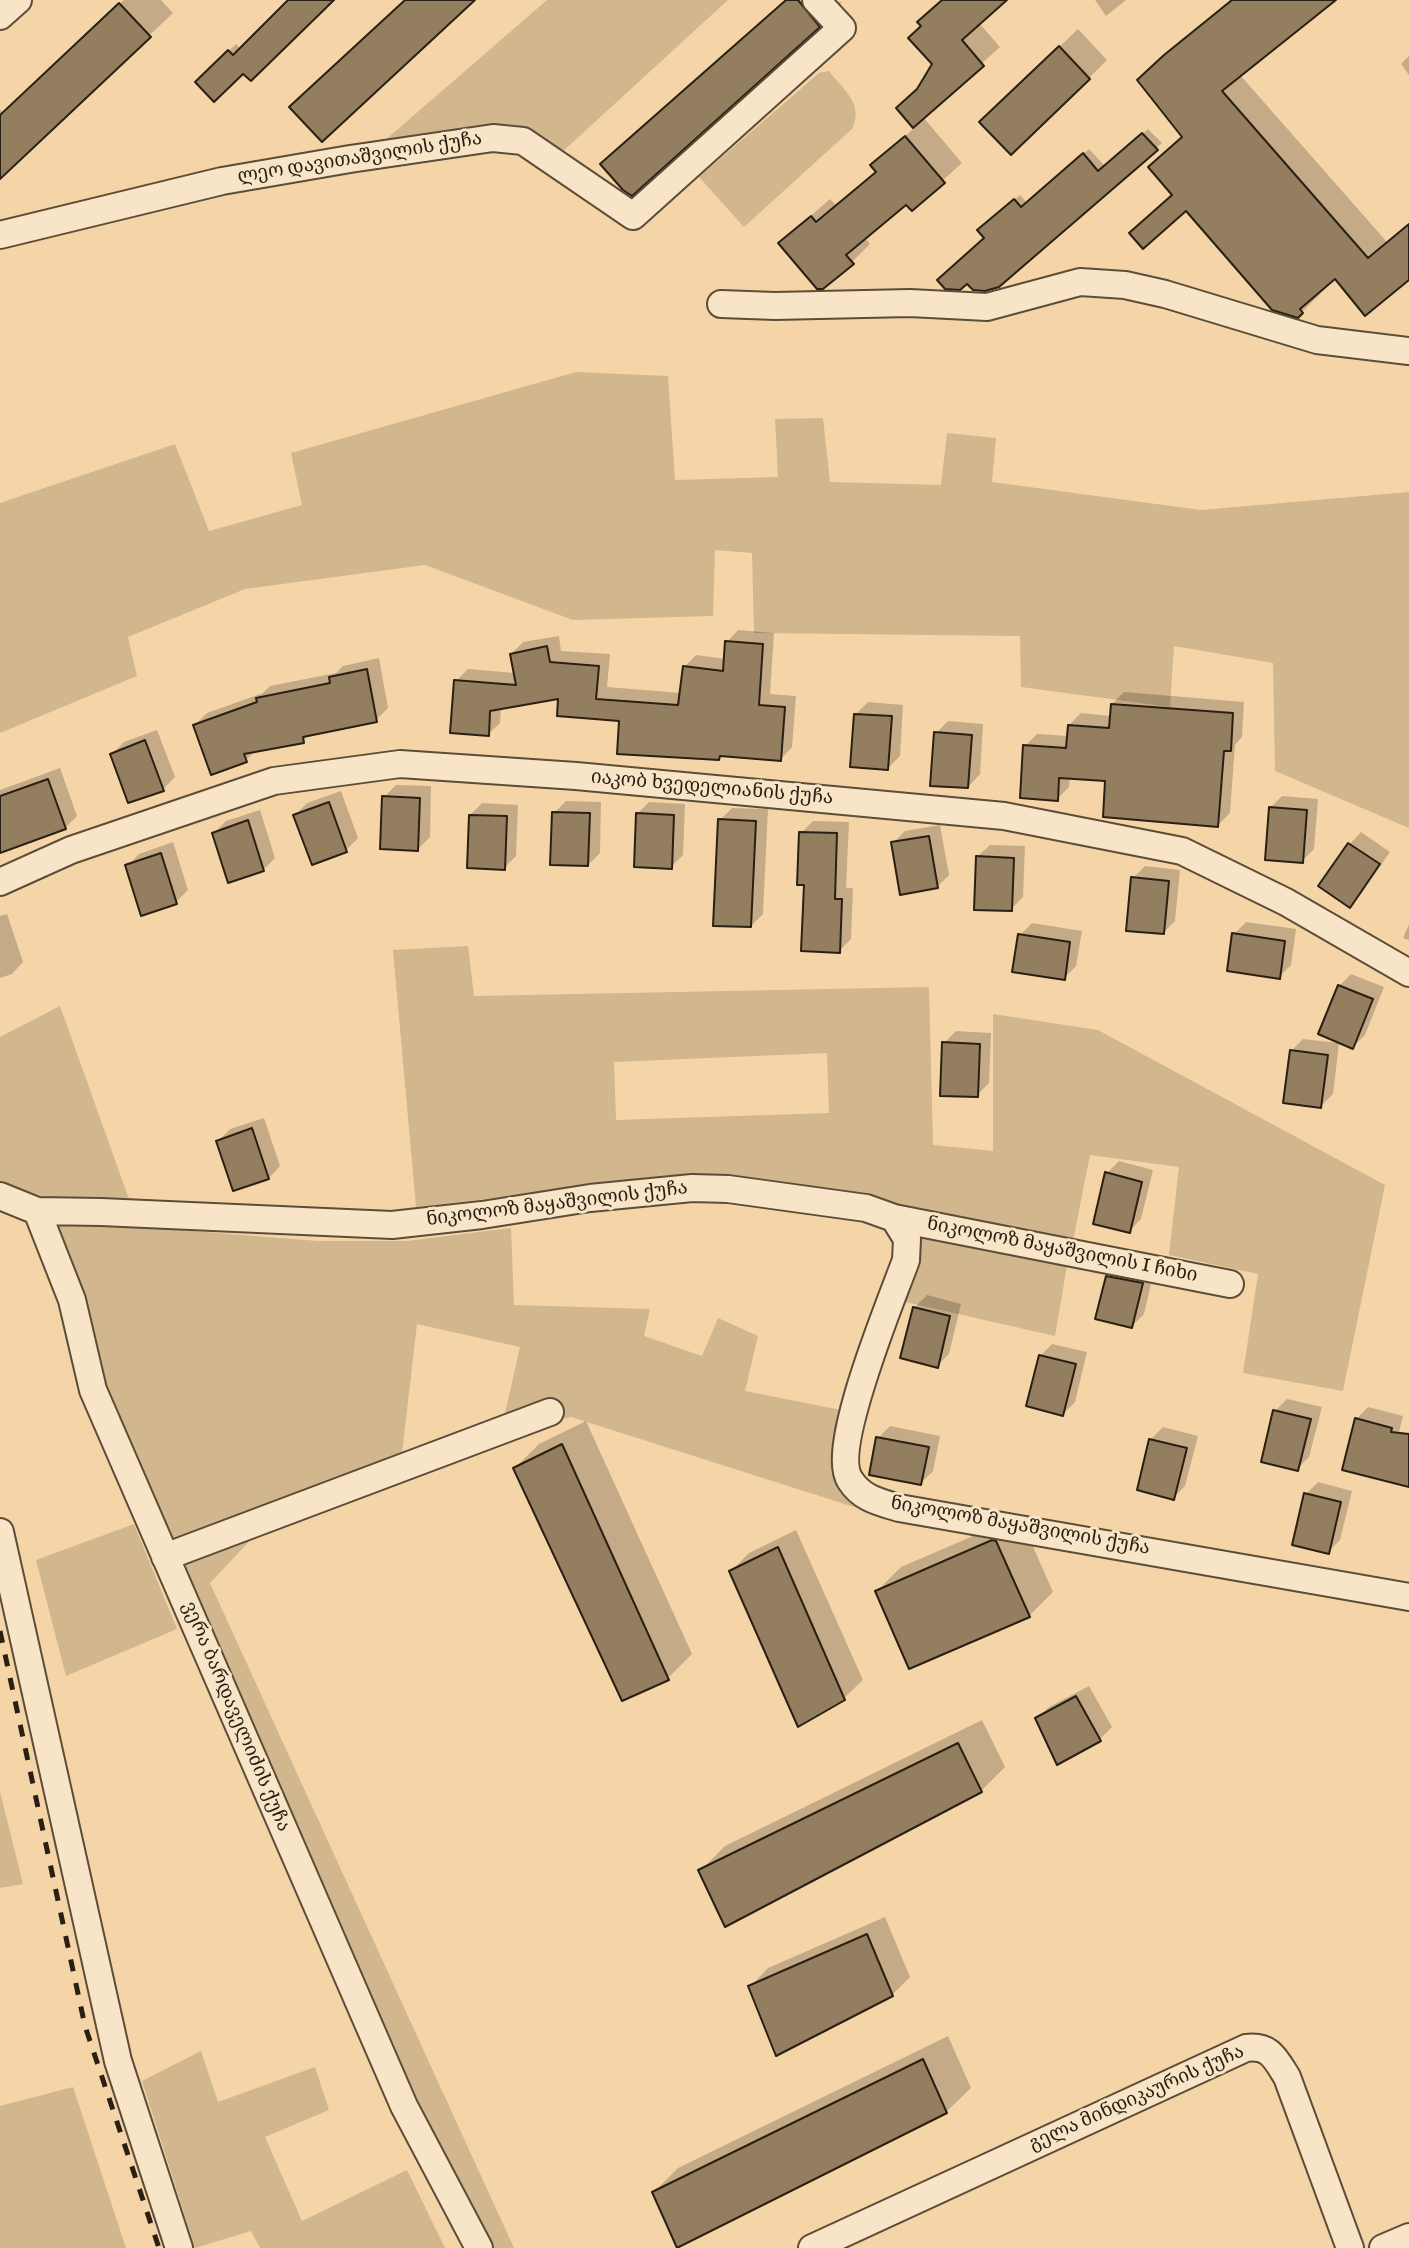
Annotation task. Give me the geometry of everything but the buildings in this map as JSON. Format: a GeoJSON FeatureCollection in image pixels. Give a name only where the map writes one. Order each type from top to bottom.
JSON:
{"type":"FeatureCollection","features":[{"type":"Feature","properties":{"kind":"street"},"geometry":{"type":"LineString","coordinates":[[0,16],[18,0]]}},
{"type":"Feature","properties":{"kind":"street","name":"ლეო დავითაშვილის ქუჩა"},"geometry":{"type":"LineString","coordinates":[[0,235],[222,181],[493,138],[523,141],[633,216],[842,28],[816,0]]}},
{"type":"Feature","properties":{"kind":"street"},"geometry":{"type":"LineString","coordinates":[[721,304],[775,306],[910,303],[988,307],[1080,282],[1125,285],[1165,294],[1317,341],[1409,351]]}},
{"type":"Feature","properties":{"kind":"street","name":"იაკობ ხვედელიანის ქუჩა"},"geometry":{"type":"LineString","coordinates":[[0,882],[71,850],[274,781],[400,764],[576,776],[1004,816],[1182,851],[1286,902],[1409,974]]}},
{"type":"Feature","properties":{"kind":"street","name":"ნიკოლოზ მაყაშვილის ქუჩა"},"geometry":{"type":"LineString","coordinates":[[37,1211],[392,1225],[482,1215],[590,1198],[692,1188],[728,1189],[866,1209],[894,1218],[907,1239],[906,1260],[857,1397],[845,1453],[848,1478],[865,1497],[899,1508],[1409,1597]]}},
{"type":"Feature","properties":{"kind":"street"},"geometry":{"type":"LineString","coordinates":[[0,1196],[37,1211]]}},
{"type":"Feature","properties":{"kind":"street","name":"ვერა ბარდაველიძის ქუჩა"},"geometry":{"type":"LineString","coordinates":[[37,1211],[72,1300],[93,1390],[404,2106],[479,2248]]}},
{"type":"Feature","properties":{"kind":"street","name":"ნიკოლოზ მაყაშვილის I ჩიხი"},"geometry":{"type":"LineString","coordinates":[[894,1218],[1230,1284]]}},
{"type":"Feature","properties":{"kind":"street"},"geometry":{"type":"LineString","coordinates":[[165,1557],[550,1412]]}},
{"type":"Feature","properties":{"kind":"street"},"geometry":{"type":"LineString","coordinates":[[0,1532],[118,2062],[178,2248]]}},
{"type":"Feature","properties":{"kind":"street","name":"გელა მინდიკაურის ქუჩა"},"geometry":{"type":"LineString","coordinates":[[812,2248],[1245,2048],[1258,2047],[1276,2059],[1287,2077],[1350,2248]]}},
{"type":"Feature","properties":{"kind":"street"},"geometry":{"type":"LineString","coordinates":[[1383,2248],[1409,2237]]}},
{"type":"Feature","properties":{"kind":"shaded area"},"geometry":{"type":"Polygon","coordinates":[[[547,0],[728,0],[560,154],[545,139],[519,128],[383,142],[547,0]]]}},
{"type":"Feature","properties":{"kind":"shaded area"},"geometry":{"type":"Polygon","coordinates":[[[829,71],[854,104],[856,112],[852,129],[744,227],[699,177],[819,73],[829,71]]]}},
{"type":"Feature","properties":{"kind":"shaded area"},"geometry":{"type":"Polygon","coordinates":[[[576,372],[668,376],[675,480],[778,477],[775,419],[823,418],[830,482],[941,485],[947,433],[996,438],[992,482],[1201,510],[1409,492],[1409,828],[1275,771],[1273,663],[1174,646],[1170,707],[1021,687],[1020,636],[754,633],[752,553],[715,550],[713,616],[573,620],[425,565],[245,589],[128,637],[137,676],[0,733],[0,503],[175,444],[209,531],[302,505],[291,453],[576,372]]]}},
{"type":"Feature","properties":{"kind":"shaded area"},"geometry":{"type":"Polygon","coordinates":[[[468,946],[474,996],[929,987],[933,1145],[993,1151],[993,1014],[1098,1030],[1385,1185],[1343,1391],[1243,1373],[1258,1274],[1169,1255],[1179,1167],[1090,1155],[1072,1246],[916,1209],[764,1180],[695,1175],[416,1207],[393,950],[468,946]],[[827,1053],[614,1062],[616,1120],[829,1113],[827,1053]]]}},
{"type":"Feature","properties":{"kind":"shaded area"},"geometry":{"type":"Polygon","coordinates":[[[60,1006],[129,1199],[44,1199],[0,1183],[0,1037],[60,1006]]]}},
{"type":"Feature","properties":{"kind":"shaded area"},"geometry":{"type":"Polygon","coordinates":[[[66,1221],[318,1241],[407,1241],[511,1228],[514,1305],[650,1309],[644,1336],[702,1356],[718,1318],[758,1336],[745,1391],[841,1410],[836,1466],[841,1491],[873,1513],[571,1417],[503,1422],[520,1347],[417,1324],[401,1462],[174,1539],[101,1385],[56,1227],[66,1221]]]}},
{"type":"Feature","properties":{"kind":"shaded area"},"geometry":{"type":"Polygon","coordinates":[[[922,1232],[1068,1260],[1055,1336],[901,1301],[922,1232]]]}},
{"type":"Feature","properties":{"kind":"shaded area"},"geometry":{"type":"Polygon","coordinates":[[[134,1524],[177,1629],[66,1676],[36,1560],[134,1524]]]}},
{"type":"Feature","properties":{"kind":"shaded area"},"geometry":{"type":"Polygon","coordinates":[[[259,1531],[210,1583],[514,2248],[488,2248],[416,2111],[184,1569],[191,1555],[259,1531]]]}},
{"type":"Feature","properties":{"kind":"shaded area"},"geometry":{"type":"Polygon","coordinates":[[[0,1792],[23,1884],[0,1888],[0,1792]]]}},
{"type":"Feature","properties":{"kind":"shaded area"},"geometry":{"type":"Polygon","coordinates":[[[201,2051],[218,2102],[315,2067],[329,2110],[265,2137],[302,2221],[407,2170],[445,2248],[260,2248],[251,2231],[195,2248],[142,2081],[201,2051]]]}},
{"type":"Feature","properties":{"kind":"shaded area"},"geometry":{"type":"Polygon","coordinates":[[[73,2087],[126,2248],[0,2248],[0,2106],[73,2087]]]}},
{"type":"Feature","properties":{"kind":"railway"},"geometry":{"type":"LineString","coordinates":[[0,1631],[85,2026],[159,2248]]}}]}
